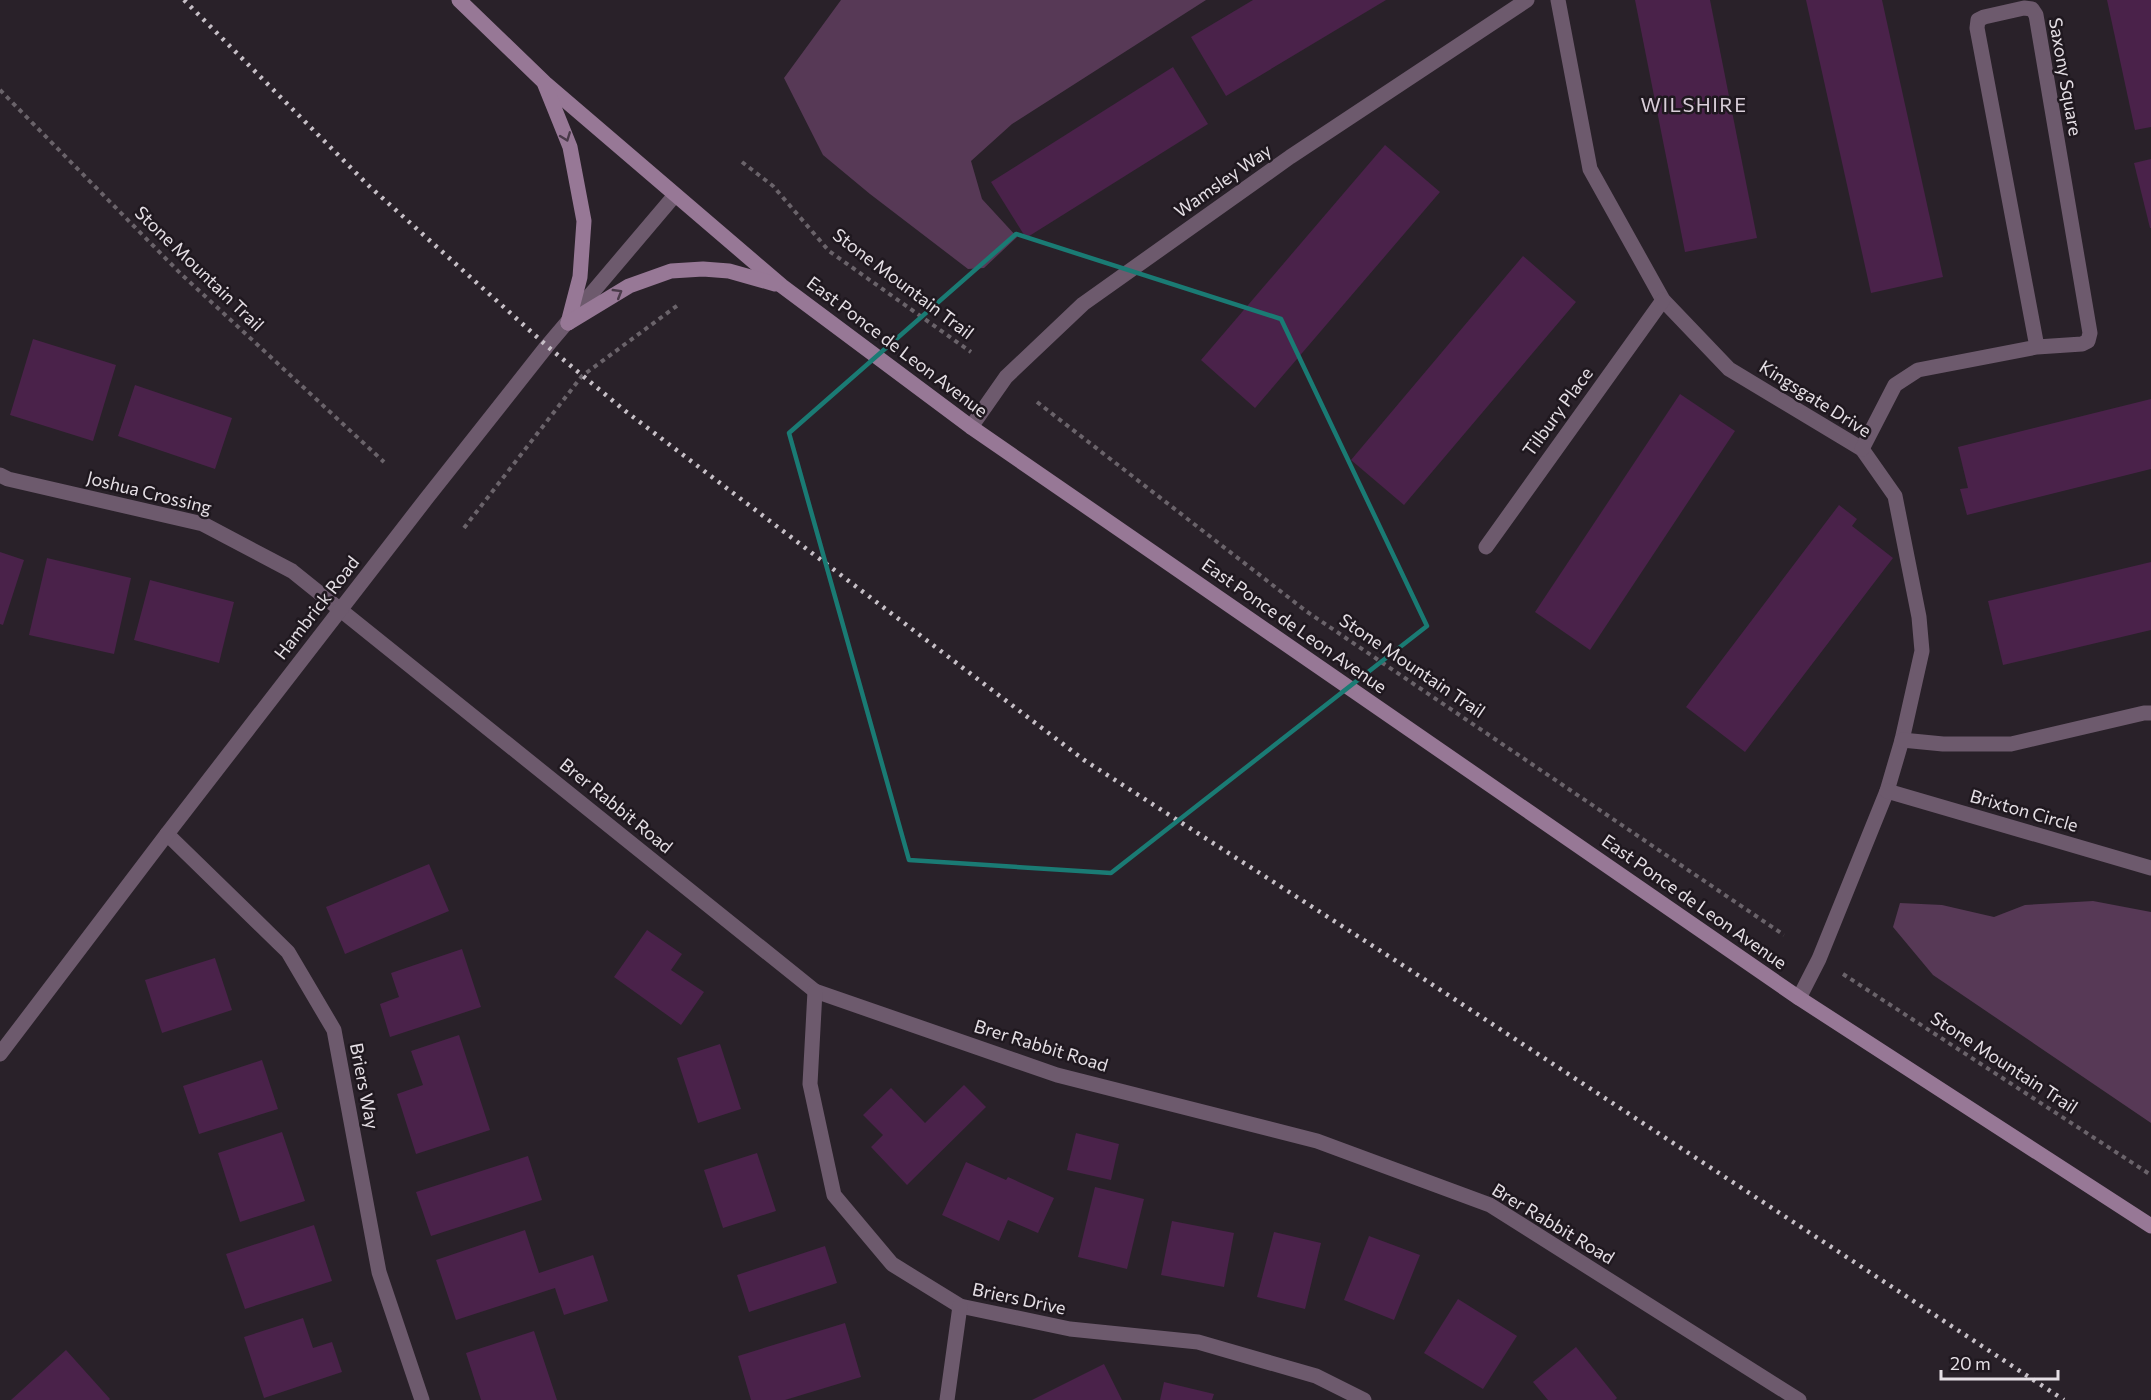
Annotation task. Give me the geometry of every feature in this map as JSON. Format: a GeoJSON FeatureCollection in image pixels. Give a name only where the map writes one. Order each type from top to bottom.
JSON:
{"type":"FeatureCollection","features":[{"type":"Feature","properties":{"kind":"main road","name":"East Ponce de Leon Avenue"},"geometry":{"type":"LineString","coordinates":[[459,0],[544,83],[782,286],[971,427],[1799,998],[2151,1226]]}},
{"type":"Feature","properties":{"kind":"main road"},"geometry":{"type":"LineString","coordinates":[[544,83],[570,147],[584,221],[580,277],[568,323]]}},
{"type":"Feature","properties":{"kind":"main road"},"geometry":{"type":"LineString","coordinates":[[568,323],[629,286],[671,271],[704,269],[729,271],[782,286]]}},
{"type":"Feature","properties":{"kind":"street","name":"Wamsley Way"},"geometry":{"type":"LineString","coordinates":[[971,427],[1006,377],[1083,304],[1290,157],[1527,0]]}},
{"type":"Feature","properties":{"kind":"street","name":"Kingsgate Drive"},"geometry":{"type":"LineString","coordinates":[[1558,0],[1590,169],[1663,300],[1730,369],[1862,449],[1895,496],[1919,617],[1922,651],[1902,740],[1887,791],[1819,959],[1799,998]]}},
{"type":"Feature","properties":{"kind":"street","name":"Saxony Square"},"geometry":{"type":"LineString","coordinates":[[1862,449],[1894,385],[1918,370],[2037,346],[2082,344],[2088,341],[2090,333],[2036,15],[2032,9],[2024,8],[1984,17],[1978,20],[1977,28],[2037,346]]}},
{"type":"Feature","properties":{"kind":"street","name":"Hambrick Road"},"geometry":{"type":"LineString","coordinates":[[0,1054],[167,834],[539,355],[675,195]]}},
{"type":"Feature","properties":{"kind":"street","name":"Tilbury Place"},"geometry":{"type":"LineString","coordinates":[[1486,547],[1663,300]]}},
{"type":"Feature","properties":{"kind":"street","name":"Joshua Crossing"},"geometry":{"type":"LineString","coordinates":[[0,475],[8,479],[203,524],[292,571],[340,610]]}},
{"type":"Feature","properties":{"kind":"street","name":"Brer Rabbit Road"},"geometry":{"type":"LineString","coordinates":[[340,610],[815,991],[1057,1075],[1317,1141],[1490,1205],[1798,1400]]}},
{"type":"Feature","properties":{"kind":"street"},"geometry":{"type":"LineString","coordinates":[[1902,740],[1943,744],[2011,744],[2151,713]]}},
{"type":"Feature","properties":{"kind":"street","name":"Brixton Circle"},"geometry":{"type":"LineString","coordinates":[[1887,791],[2151,868]]}},
{"type":"Feature","properties":{"kind":"street","name":"Briers Way"},"geometry":{"type":"LineString","coordinates":[[167,834],[288,952],[334,1030],[379,1272],[422,1400]]}},
{"type":"Feature","properties":{"kind":"street","name":"Briers Drive"},"geometry":{"type":"LineString","coordinates":[[815,991],[810,1084],[834,1195],[892,1264],[960,1306],[1070,1329],[1198,1342],[1317,1376],[1364,1400]]}},
{"type":"Feature","properties":{"kind":"street"},"geometry":{"type":"LineString","coordinates":[[947,1400],[960,1306]]}},
{"type":"Feature","properties":{"kind":"path","name":"Stone Mountain Trail"},"geometry":{"type":"LineString","coordinates":[[0,90],[180,273],[384,462]]}},
{"type":"Feature","properties":{"kind":"path","name":"Stone Mountain Trail"},"geometry":{"type":"LineString","coordinates":[[742,162],[773,186],[830,251],[971,352]]}},
{"type":"Feature","properties":{"kind":"path"},"geometry":{"type":"LineString","coordinates":[[464,528],[582,376],[678,305]]}},
{"type":"Feature","properties":{"kind":"path","name":"Stone Mountain Trail"},"geometry":{"type":"LineString","coordinates":[[1037,402],[1306,611],[1784,935]]}},
{"type":"Feature","properties":{"kind":"path","name":"Stone Mountain Trail"},"geometry":{"type":"LineString","coordinates":[[1842,974],[2151,1175]]}},
{"type":"Feature","properties":{"kind":"highlighted area"},"geometry":{"type":"Polygon","coordinates":[[[1016,234],[1281,319],[1427,626],[1111,873],[909,860],[789,433],[1016,234]]]}},
{"type":"Feature","properties":{"kind":"shaded area"},"geometry":{"type":"Polygon","coordinates":[[[841,0],[1206,0],[1012,124],[971,161],[982,199],[1017,237],[984,268],[968,269],[823,155],[784,78],[841,0]]]}},
{"type":"Feature","properties":{"kind":"shaded area"},"geometry":{"type":"Polygon","coordinates":[[[2093,901],[2151,912],[2151,1123],[1933,975],[1893,927],[1900,903],[1942,905],[1994,917],[2025,905],[2093,901]]]}},
{"type":"Feature","properties":{"kind":"building"},"geometry":{"type":"Polygon","coordinates":[[[1253,0],[1386,0],[1226,96],[1191,37],[1253,0]]]}},
{"type":"Feature","properties":{"kind":"building"},"geometry":{"type":"Polygon","coordinates":[[[1635,0],[1710,0],[1757,238],[1685,252],[1635,0]]]}},
{"type":"Feature","properties":{"kind":"building"},"geometry":{"type":"Polygon","coordinates":[[[1806,0],[1882,0],[1943,277],[1871,293],[1806,0]]]}},
{"type":"Feature","properties":{"kind":"building"},"geometry":{"type":"Polygon","coordinates":[[[2107,0],[2151,0],[2151,127],[2135,130],[2107,0]]]}},
{"type":"Feature","properties":{"kind":"building"},"geometry":{"type":"Polygon","coordinates":[[[1173,67],[1208,124],[1026,238],[991,182],[1173,67]]]}},
{"type":"Feature","properties":{"kind":"building"},"geometry":{"type":"Polygon","coordinates":[[[1385,145],[1440,192],[1255,408],[1201,360],[1385,145]]]}},
{"type":"Feature","properties":{"kind":"building"},"geometry":{"type":"Polygon","coordinates":[[[2151,159],[2151,228],[2150,228],[2134,163],[2151,159]]]}},
{"type":"Feature","properties":{"kind":"building"},"geometry":{"type":"Polygon","coordinates":[[[1523,256],[1576,302],[1404,505],[1351,460],[1523,256]]]}},
{"type":"Feature","properties":{"kind":"building"},"geometry":{"type":"Polygon","coordinates":[[[33,339],[116,365],[93,441],[10,415],[33,339]]]}},
{"type":"Feature","properties":{"kind":"building"},"geometry":{"type":"Polygon","coordinates":[[[135,385],[232,418],[215,469],[118,436],[135,385]]]}},
{"type":"Feature","properties":{"kind":"building"},"geometry":{"type":"Polygon","coordinates":[[[1680,394],[1735,431],[1590,650],[1535,612],[1680,394]]]}},
{"type":"Feature","properties":{"kind":"building"},"geometry":{"type":"Polygon","coordinates":[[[2151,399],[2151,469],[1967,515],[1960,489],[1968,488],[1958,447],[2151,399]]]}},
{"type":"Feature","properties":{"kind":"building"},"geometry":{"type":"Polygon","coordinates":[[[1839,505],[1857,519],[1852,526],[1893,558],[1745,752],[1686,707],[1839,505]]]}},
{"type":"Feature","properties":{"kind":"building"},"geometry":{"type":"Polygon","coordinates":[[[0,552],[24,560],[3,625],[0,624],[0,552]]]}},
{"type":"Feature","properties":{"kind":"building"},"geometry":{"type":"Polygon","coordinates":[[[47,558],[131,578],[114,654],[29,635],[47,558]]]}},
{"type":"Feature","properties":{"kind":"building"},"geometry":{"type":"Polygon","coordinates":[[[2151,562],[2151,630],[2003,665],[1988,601],[2151,562]]]}},
{"type":"Feature","properties":{"kind":"building"},"geometry":{"type":"Polygon","coordinates":[[[150,580],[234,602],[219,663],[134,640],[150,580]]]}},
{"type":"Feature","properties":{"kind":"building"},"geometry":{"type":"Polygon","coordinates":[[[429,864],[449,911],[345,954],[326,907],[429,864]]]}},
{"type":"Feature","properties":{"kind":"building"},"geometry":{"type":"Polygon","coordinates":[[[647,930],[682,954],[671,970],[704,992],[681,1025],[614,977],[647,930]]]}},
{"type":"Feature","properties":{"kind":"building"},"geometry":{"type":"Polygon","coordinates":[[[462,949],[481,1007],[390,1037],[380,1004],[399,997],[391,973],[462,949]]]}},
{"type":"Feature","properties":{"kind":"building"},"geometry":{"type":"Polygon","coordinates":[[[215,958],[232,1010],[162,1033],[145,980],[215,958]]]}},
{"type":"Feature","properties":{"kind":"building"},"geometry":{"type":"Polygon","coordinates":[[[459,1035],[490,1130],[416,1154],[397,1094],[423,1085],[411,1051],[459,1035]]]}},
{"type":"Feature","properties":{"kind":"building"},"geometry":{"type":"Polygon","coordinates":[[[720,1044],[741,1109],[698,1123],[677,1058],[720,1044]]]}},
{"type":"Feature","properties":{"kind":"building"},"geometry":{"type":"Polygon","coordinates":[[[262,1060],[278,1109],[199,1134],[183,1086],[262,1060]]]}},
{"type":"Feature","properties":{"kind":"building"},"geometry":{"type":"Polygon","coordinates":[[[964,1085],[986,1107],[907,1185],[871,1147],[883,1135],[863,1115],[891,1088],[925,1123],[964,1085]]]}},
{"type":"Feature","properties":{"kind":"building"},"geometry":{"type":"Polygon","coordinates":[[[282,1132],[305,1201],[240,1222],[218,1153],[282,1132]]]}},
{"type":"Feature","properties":{"kind":"building"},"geometry":{"type":"Polygon","coordinates":[[[1076,1133],[1119,1144],[1111,1180],[1067,1170],[1076,1133]]]}},
{"type":"Feature","properties":{"kind":"building"},"geometry":{"type":"Polygon","coordinates":[[[757,1153],[776,1211],[723,1228],[704,1170],[757,1153]]]}},
{"type":"Feature","properties":{"kind":"building"},"geometry":{"type":"Polygon","coordinates":[[[528,1156],[542,1200],[431,1236],[416,1192],[528,1156]]]}},
{"type":"Feature","properties":{"kind":"building"},"geometry":{"type":"Polygon","coordinates":[[[966,1162],[1006,1180],[1008,1177],[1054,1198],[1038,1233],[1008,1220],[999,1241],[942,1215],[966,1162]]]}},
{"type":"Feature","properties":{"kind":"building"},"geometry":{"type":"Polygon","coordinates":[[[1095,1187],[1144,1199],[1127,1269],[1078,1257],[1095,1187]]]}},
{"type":"Feature","properties":{"kind":"building"},"geometry":{"type":"Polygon","coordinates":[[[1172,1221],[1234,1233],[1224,1287],[1161,1275],[1172,1221]]]}},
{"type":"Feature","properties":{"kind":"building"},"geometry":{"type":"Polygon","coordinates":[[[314,1225],[332,1281],[245,1309],[226,1254],[314,1225]]]}},
{"type":"Feature","properties":{"kind":"building"},"geometry":{"type":"Polygon","coordinates":[[[525,1230],[539,1273],[593,1255],[608,1301],[564,1315],[555,1288],[456,1320],[436,1260],[525,1230]]]}},
{"type":"Feature","properties":{"kind":"building"},"geometry":{"type":"Polygon","coordinates":[[[1274,1232],[1321,1243],[1305,1309],[1257,1297],[1274,1232]]]}},
{"type":"Feature","properties":{"kind":"building"},"geometry":{"type":"Polygon","coordinates":[[[1369,1236],[1420,1255],[1394,1320],[1344,1300],[1369,1236]]]}},
{"type":"Feature","properties":{"kind":"building"},"geometry":{"type":"Polygon","coordinates":[[[825,1246],[837,1283],[749,1312],[737,1275],[825,1246]]]}},
{"type":"Feature","properties":{"kind":"building"},"geometry":{"type":"Polygon","coordinates":[[[1458,1299],[1517,1336],[1483,1389],[1424,1353],[1458,1299]]]}},
{"type":"Feature","properties":{"kind":"building"},"geometry":{"type":"Polygon","coordinates":[[[303,1318],[313,1348],[332,1342],[342,1372],[264,1398],[244,1337],[303,1318]]]}},
{"type":"Feature","properties":{"kind":"building"},"geometry":{"type":"Polygon","coordinates":[[[845,1323],[861,1377],[785,1400],[751,1400],[738,1356],[845,1323]]]}},
{"type":"Feature","properties":{"kind":"building"},"geometry":{"type":"Polygon","coordinates":[[[534,1331],[557,1400],[481,1400],[466,1353],[534,1331]]]}},
{"type":"Feature","properties":{"kind":"building"},"geometry":{"type":"Polygon","coordinates":[[[1576,1347],[1617,1398],[1615,1400],[1548,1400],[1533,1382],[1576,1347]]]}},
{"type":"Feature","properties":{"kind":"building"},"geometry":{"type":"Polygon","coordinates":[[[66,1350],[109,1400],[11,1400],[66,1350]]]}},
{"type":"Feature","properties":{"kind":"building"},"geometry":{"type":"Polygon","coordinates":[[[1104,1364],[1122,1400],[1032,1400],[1104,1364]]]}},
{"type":"Feature","properties":{"kind":"building"},"geometry":{"type":"Polygon","coordinates":[[[1164,1382],[1214,1394],[1212,1400],[1160,1400],[1164,1382]]]}},
{"type":"Feature","properties":{"kind":"railway"},"geometry":{"type":"LineString","coordinates":[[184,0],[368,185],[547,346],[624,410],[1084,760],[1404,966],[2064,1400]]}},
{"type":"Feature","properties":{"kind":"district","name":"WILSHIRE"},"geometry":{"type":"Point","coordinates":[1694,105]}}]}
